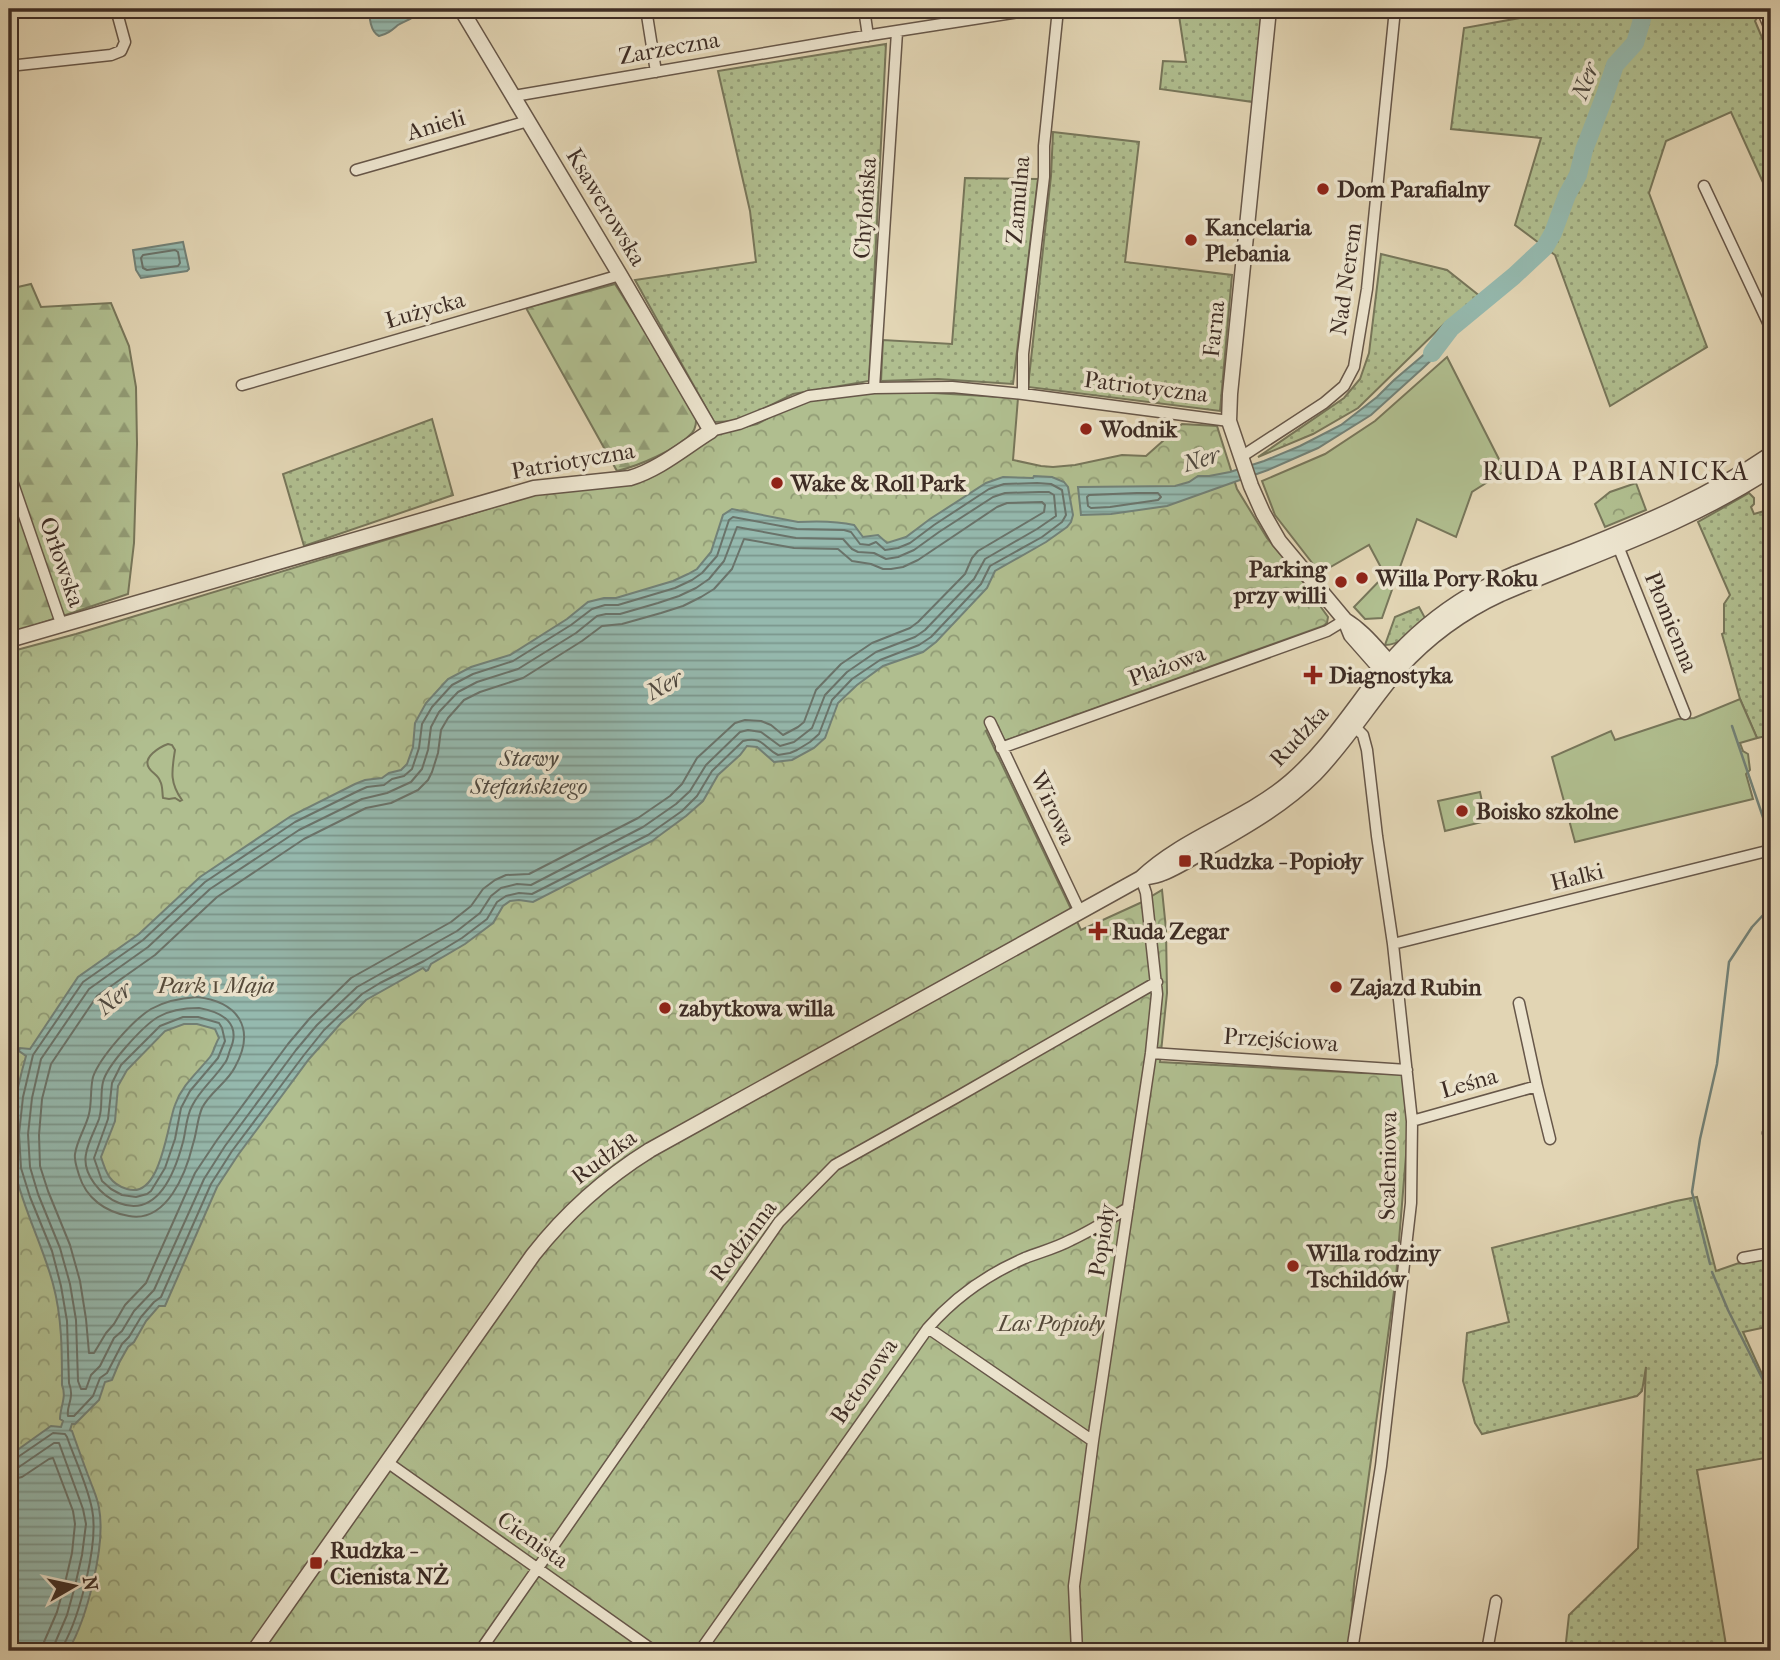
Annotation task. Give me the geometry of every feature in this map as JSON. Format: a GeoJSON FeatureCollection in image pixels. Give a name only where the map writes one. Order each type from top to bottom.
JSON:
{"type":"FeatureCollection","features":[{"type":"Feature","properties":{"kind":"street"},"geometry":{"type":"LineString","coordinates":[[9,66],[111,55],[121,51],[125,42],[116,9]]}},
{"type":"Feature","properties":{"kind":"street","name":"Ksawerowska"},"geometry":{"type":"LineString","coordinates":[[461,9],[711,430]]}},
{"type":"Feature","properties":{"kind":"street"},"geometry":{"type":"LineString","coordinates":[[646,9],[656,72]]}},
{"type":"Feature","properties":{"kind":"street"},"geometry":{"type":"LineString","coordinates":[[864,9],[868,36]]}},
{"type":"Feature","properties":{"kind":"street","name":"Zarzeczna"},"geometry":{"type":"LineString","coordinates":[[514,96],[1038,9]]}},
{"type":"Feature","properties":{"kind":"street","name":"Zamulna"},"geometry":{"type":"LineString","coordinates":[[1023,394],[1023,355],[1044,177],[1044,146],[1058,9]]}},
{"type":"Feature","properties":{"kind":"street","name":"Farna"},"geometry":{"type":"LineString","coordinates":[[1269,9],[1229,421],[1251,486],[1279,541],[1345,620],[1351,635],[1390,671]]}},
{"type":"Feature","properties":{"kind":"street","name":"Nad Nerem"},"geometry":{"type":"LineString","coordinates":[[1242,460],[1324,403],[1344,386],[1354,367],[1367,289],[1395,9]]}},
{"type":"Feature","properties":{"kind":"street"},"geometry":{"type":"LineString","coordinates":[[1765,17],[1771,31]]}},
{"type":"Feature","properties":{"kind":"street","name":"Chylońska"},"geometry":{"type":"LineString","coordinates":[[874,388],[897,32]]}},
{"type":"Feature","properties":{"kind":"street","name":"Anieli"},"geometry":{"type":"LineString","coordinates":[[356,170],[528,121]]}},
{"type":"Feature","properties":{"kind":"street"},"geometry":{"type":"LineString","coordinates":[[1704,186],[1771,329]]}},
{"type":"Feature","properties":{"kind":"street","name":"Łużycka"},"geometry":{"type":"LineString","coordinates":[[242,385],[620,275]]}},
{"type":"Feature","properties":{"kind":"street","name":"Patriotyczna"},"geometry":{"type":"LineString","coordinates":[[9,640],[534,488],[637,476],[657,467],[711,430],[739,424],[809,396],[874,388],[952,387],[1229,421]]}},
{"type":"Feature","properties":{"kind":"street","name":"Rudzka"},"geometry":{"type":"LineString","coordinates":[[254,1651],[533,1255],[567,1216],[596,1189],[662,1143],[1141,878],[1158,862],[1277,792],[1329,741],[1422,630],[1469,596],[1665,514],[1727,482],[1771,454]]}},
{"type":"Feature","properties":{"kind":"street","name":"Rudzka"},"geometry":{"type":"LineString","coordinates":[[1141,878],[1178,866],[1282,802],[1332,755],[1390,671],[1474,607],[1695,513],[1771,469]]}},
{"type":"Feature","properties":{"kind":"street","name":"Orłowska"},"geometry":{"type":"LineString","coordinates":[[9,472],[62,626]]}},
{"type":"Feature","properties":{"kind":"street","name":"Płomienna"},"geometry":{"type":"LineString","coordinates":[[1618,546],[1685,714]]}},
{"type":"Feature","properties":{"kind":"street","name":"Plażowa"},"geometry":{"type":"LineString","coordinates":[[1001,748],[1327,631],[1345,620]]}},
{"type":"Feature","properties":{"kind":"street","name":"Wirowa"},"geometry":{"type":"LineString","coordinates":[[990,722],[1080,912]]}},
{"type":"Feature","properties":{"kind":"street","name":"Scaleniowa"},"geometry":{"type":"LineString","coordinates":[[1352,1651],[1381,1466],[1408,1232],[1412,1121],[1393,944],[1366,747],[1363,736],[1354,726]]}},
{"type":"Feature","properties":{"kind":"street","name":"Halki"},"geometry":{"type":"LineString","coordinates":[[1393,944],[1771,850]]}},
{"type":"Feature","properties":{"kind":"street","name":"Popioły"},"geometry":{"type":"LineString","coordinates":[[1077,1651],[1074,1586],[1151,1053],[1157,994],[1146,893],[1141,878]]}},
{"type":"Feature","properties":{"kind":"street","name":"Rodzinna"},"geometry":{"type":"LineString","coordinates":[[480,1651],[779,1222],[835,1165],[1157,982]]}},
{"type":"Feature","properties":{"kind":"street"},"geometry":{"type":"LineString","coordinates":[[1519,1003],[1550,1139]]}},
{"type":"Feature","properties":{"kind":"street","name":"Przejściowa"},"geometry":{"type":"LineString","coordinates":[[1151,1053],[1407,1070]]}},
{"type":"Feature","properties":{"kind":"street","name":"Leśna"},"geometry":{"type":"LineString","coordinates":[[1412,1121],[1537,1086]]}},
{"type":"Feature","properties":{"kind":"street","name":"Betonowa"},"geometry":{"type":"LineString","coordinates":[[700,1651],[942,1312],[999,1272],[1027,1257],[1074,1239],[1128,1208]]}},
{"type":"Feature","properties":{"kind":"street"},"geometry":{"type":"LineString","coordinates":[[1743,1258],[1771,1253]]}},
{"type":"Feature","properties":{"kind":"street"},"geometry":{"type":"LineString","coordinates":[[928,1328],[1093,1441]]}},
{"type":"Feature","properties":{"kind":"street","name":"Cienista"},"geometry":{"type":"LineString","coordinates":[[387,1462],[654,1651]]}},
{"type":"Feature","properties":{"kind":"street"},"geometry":{"type":"LineString","coordinates":[[1487,1651],[1496,1601]]}},
{"type":"Feature","properties":{"kind":"green space"},"geometry":{"type":"Polygon","coordinates":[[[1178,9],[1262,9],[1253,102],[1160,89],[1163,61],[1186,62],[1178,9]]]}},
{"type":"Feature","properties":{"kind":"green space"},"geometry":{"type":"Polygon","coordinates":[[[1570,9],[1763,9],[1755,21],[1771,59],[1771,200],[1731,112],[1666,141],[1649,193],[1707,347],[1610,406],[1555,255],[1515,225],[1541,138],[1451,129],[1464,28],[1570,9]]]}},
{"type":"Feature","properties":{"kind":"green space"},"geometry":{"type":"Polygon","coordinates":[[[886,44],[869,381],[793,394],[739,421],[714,422],[635,280],[756,262],[750,211],[718,71],[886,44]]]}},
{"type":"Feature","properties":{"kind":"green space"},"geometry":{"type":"Polygon","coordinates":[[[1053,132],[1139,142],[1125,262],[1232,275],[1220,411],[1028,387],[1051,176],[1053,132]]]}},
{"type":"Feature","properties":{"kind":"green space"},"geometry":{"type":"Polygon","coordinates":[[[965,178],[1038,179],[1013,384],[938,379],[881,381],[883,340],[952,344],[965,178]]]}},
{"type":"Feature","properties":{"kind":"green space"},"geometry":{"type":"Polygon","coordinates":[[[1381,254],[1447,270],[1481,297],[1445,323],[1358,408],[1313,434],[1258,457],[1344,398],[1360,379],[1369,353],[1381,254]]]}},
{"type":"Feature","properties":{"kind":"green space"},"geometry":{"type":"Polygon","coordinates":[[[31,284],[41,307],[111,303],[129,346],[136,387],[134,543],[128,594],[9,634],[9,289],[31,284]]]}},
{"type":"Feature","properties":{"kind":"green space"},"geometry":{"type":"Polygon","coordinates":[[[615,284],[696,412],[694,431],[677,445],[646,461],[617,471],[526,308],[615,284]]]}},
{"type":"Feature","properties":{"kind":"green space"},"geometry":{"type":"Polygon","coordinates":[[[1447,357],[1505,471],[1472,492],[1456,537],[1417,519],[1382,618],[1365,619],[1354,607],[1385,575],[1369,545],[1320,573],[1275,515],[1262,481],[1325,454],[1375,421],[1447,357]]]}},
{"type":"Feature","properties":{"kind":"green space"},"geometry":{"type":"Polygon","coordinates":[[[883,390],[1018,398],[1013,460],[1041,466],[1075,465],[1122,455],[1146,456],[1182,424],[1217,426],[1237,489],[1267,538],[1328,617],[1323,626],[1004,741],[998,726],[986,731],[1081,930],[1162,890],[1166,929],[1167,993],[1160,1062],[1402,1074],[1408,1131],[1396,1277],[1354,1584],[1349,1651],[9,1651],[9,652],[550,490],[627,483],[719,433],[757,424],[803,400],[883,390]]]}},
{"type":"Feature","properties":{"kind":"green space"},"geometry":{"type":"Polygon","coordinates":[[[432,419],[453,495],[304,546],[283,474],[432,419]]]}},
{"type":"Feature","properties":{"kind":"green space"},"geometry":{"type":"Polygon","coordinates":[[[1636,483],[1646,510],[1605,527],[1595,504],[1610,492],[1636,483]]]}},
{"type":"Feature","properties":{"kind":"green space"},"geometry":{"type":"Polygon","coordinates":[[[1749,493],[1754,498],[1751,507],[1754,514],[1771,509],[1771,735],[1757,738],[1740,699],[1722,634],[1724,604],[1730,595],[1698,522],[1749,493]]]}},
{"type":"Feature","properties":{"kind":"green space"},"geometry":{"type":"Polygon","coordinates":[[[1419,607],[1424,621],[1402,640],[1385,645],[1395,617],[1419,607]]]}},
{"type":"Feature","properties":{"kind":"green space"},"geometry":{"type":"Polygon","coordinates":[[[1740,699],[1757,738],[1740,743],[1743,751],[1748,754],[1750,770],[1746,774],[1753,799],[1575,842],[1552,757],[1611,731],[1615,740],[1678,719],[1694,718],[1740,699]]]}},
{"type":"Feature","properties":{"kind":"green space"},"geometry":{"type":"Polygon","coordinates":[[[168,744],[175,750],[173,776],[182,800],[180,801],[163,798],[161,783],[147,764],[153,753],[168,744]]]}},
{"type":"Feature","properties":{"kind":"green space","name":"Boisko szkolne"},"geometry":{"type":"Polygon","coordinates":[[[1480,792],[1486,821],[1445,831],[1438,801],[1480,792]]]}},
{"type":"Feature","properties":{"kind":"green space"},"geometry":{"type":"Polygon","coordinates":[[[1697,1197],[1716,1271],[1771,1257],[1771,1326],[1743,1332],[1771,1394],[1771,1457],[1697,1470],[1727,1651],[1565,1651],[1569,1615],[1638,1548],[1646,1367],[1642,1391],[1637,1396],[1482,1434],[1475,1423],[1463,1381],[1467,1333],[1509,1322],[1492,1248],[1697,1197]]]}},
{"type":"Feature","properties":{"kind":"water"},"geometry":{"type":"Polygon","coordinates":[[[371,9],[420,9],[413,17],[379,36],[371,24],[371,9]]]}},
{"type":"Feature","properties":{"kind":"water"},"geometry":{"type":"Polygon","coordinates":[[[183,242],[189,269],[187,271],[141,278],[136,270],[133,250],[183,242]]]}},
{"type":"Feature","properties":{"kind":"water"},"geometry":{"type":"Polygon","coordinates":[[[1446,333],[1449,339],[1441,351],[1371,415],[1318,448],[1268,470],[1167,506],[1111,514],[1081,515],[1078,487],[1175,486],[1198,476],[1230,472],[1300,446],[1341,425],[1377,397],[1446,333]]]}},
{"type":"Feature","properties":{"kind":"water","name":"Stawy Stefańskiego"},"geometry":{"type":"Polygon","coordinates":[[[1003,477],[1052,477],[1064,482],[1068,487],[1073,515],[1067,527],[995,571],[987,588],[936,642],[923,652],[883,666],[857,685],[838,703],[825,738],[814,748],[792,760],[774,762],[757,747],[747,746],[718,775],[703,801],[652,841],[533,902],[510,901],[503,906],[493,923],[431,964],[428,970],[423,968],[366,1000],[309,1059],[217,1187],[165,1306],[159,1306],[146,1321],[128,1347],[112,1380],[105,1382],[99,1400],[72,1424],[70,1430],[97,1499],[100,1541],[88,1601],[68,1651],[9,1651],[9,1456],[51,1426],[61,1427],[64,1394],[56,1296],[28,1215],[13,1158],[14,1114],[26,1056],[19,1051],[20,1048],[30,1049],[78,977],[139,934],[200,877],[291,816],[355,784],[382,778],[401,770],[407,764],[413,747],[415,723],[426,703],[448,679],[471,667],[510,655],[567,619],[588,602],[616,598],[673,581],[697,569],[711,552],[723,515],[732,509],[798,522],[854,525],[863,537],[878,535],[887,543],[906,537],[986,483],[1003,477]],[[184,1024],[165,1031],[127,1070],[118,1086],[115,1121],[101,1157],[110,1177],[121,1187],[138,1189],[148,1183],[155,1173],[178,1098],[213,1053],[219,1038],[215,1029],[184,1024]]]}},
{"type":"Feature","properties":{"kind":"waterway","name":"Ner"},"geometry":{"type":"LineString","coordinates":[[1432,353],[1451,328],[1545,247],[1578,175],[1584,150],[1615,65],[1635,43],[1644,9]]}},
{"type":"Feature","properties":{"kind":"waterway"},"geometry":{"type":"LineString","coordinates":[[1732,726],[1768,832]]}},
{"type":"Feature","properties":{"kind":"waterway"},"geometry":{"type":"LineString","coordinates":[[1710,1264],[1692,1192],[1700,1139],[1717,1064],[1729,962],[1752,927],[1765,913],[1771,899]]}},
{"type":"Feature","properties":{"kind":"waterway"},"geometry":{"type":"LineString","coordinates":[[1712,1272],[1771,1396]]}},
{"type":"Feature","properties":{"kind":"place","name":"Dom Parafialny"},"geometry":{"type":"Point","coordinates":[1323,189]}},
{"type":"Feature","properties":{"kind":"place","name":"Kancelaria Plebania"},"geometry":{"type":"Point","coordinates":[1191,240]}},
{"type":"Feature","properties":{"kind":"place","name":"Wodnik"},"geometry":{"type":"Point","coordinates":[1086,429]}},
{"type":"Feature","properties":{"kind":"place","name":"Wake & Roll Park"},"geometry":{"type":"Point","coordinates":[777,483]}},
{"type":"Feature","properties":{"kind":"place","name":"Willa Pory Roku"},"geometry":{"type":"Point","coordinates":[1362,578]}},
{"type":"Feature","properties":{"kind":"place","name":"Parking przy willi"},"geometry":{"type":"Point","coordinates":[1341,582]}},
{"type":"Feature","properties":{"kind":"place","name":"Diagnostyka"},"geometry":{"type":"Point","coordinates":[1313,675]}},
{"type":"Feature","properties":{"kind":"place","name":"Boisko szkolne"},"geometry":{"type":"Point","coordinates":[1462,811]}},
{"type":"Feature","properties":{"kind":"place","name":"Rudzka - Popioły"},"geometry":{"type":"Point","coordinates":[1185,861]}},
{"type":"Feature","properties":{"kind":"place","name":"Ruda Zegar"},"geometry":{"type":"Point","coordinates":[1098,931]}},
{"type":"Feature","properties":{"kind":"place","name":"Zajazd Rubin"},"geometry":{"type":"Point","coordinates":[1336,987]}},
{"type":"Feature","properties":{"kind":"place","name":"zabytkowa willa"},"geometry":{"type":"Point","coordinates":[665,1008]}},
{"type":"Feature","properties":{"kind":"place","name":"Willa rodziny Tschildów"},"geometry":{"type":"Point","coordinates":[1293,1266]}},
{"type":"Feature","properties":{"kind":"place","name":"Rudzka - Cienista NŻ"},"geometry":{"type":"Point","coordinates":[316,1563]}},
{"type":"Feature","properties":{"kind":"district","name":"RUDA PABIANICKA"},"geometry":{"type":"Point","coordinates":[1616,471]}},
{"type":"Feature","properties":{"kind":"park label","name":"Park 1 Maja"},"geometry":{"type":"Point","coordinates":[216,985]}},
{"type":"Feature","properties":{"kind":"park label","name":"Las Popioły"},"geometry":{"type":"Point","coordinates":[1051,1323]}}]}
